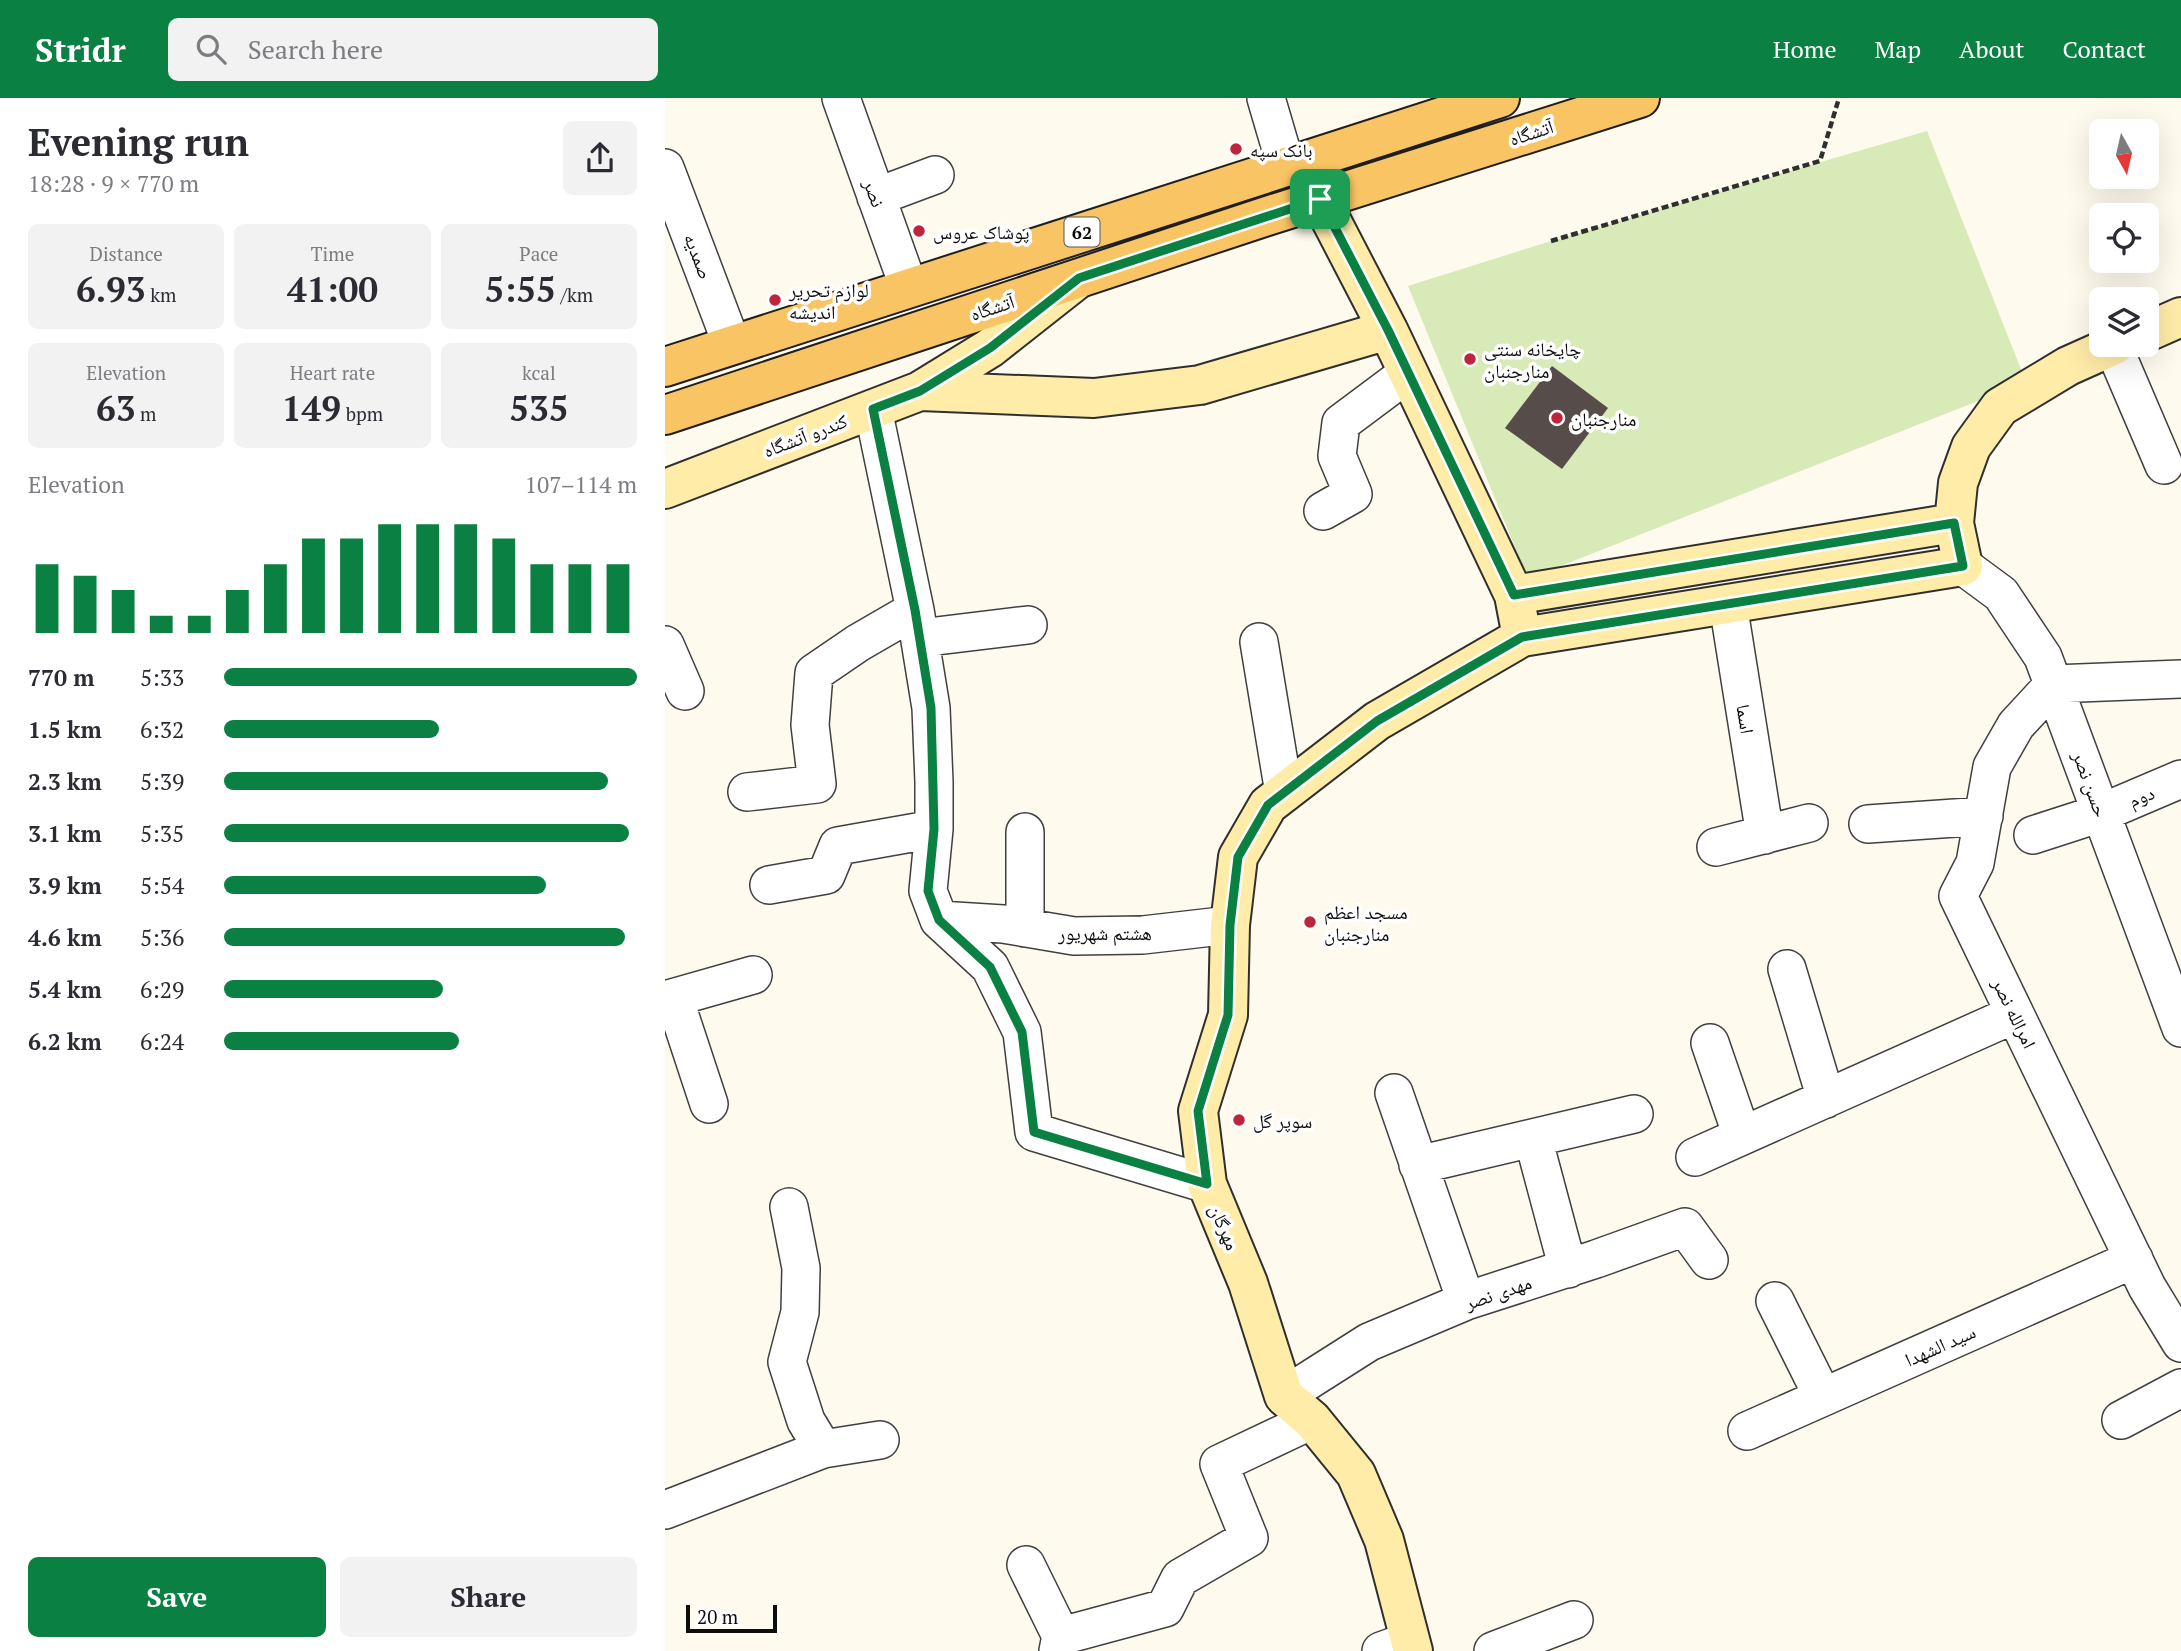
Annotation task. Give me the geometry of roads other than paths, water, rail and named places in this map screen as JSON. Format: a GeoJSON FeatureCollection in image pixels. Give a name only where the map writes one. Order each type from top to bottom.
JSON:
{"type":"FeatureCollection","features":[{"type":"Feature","properties":{"kind":"main road","name":"62"},"geometry":{"type":"LineString","coordinates":[[665,367],[1500,98]]}},
{"type":"Feature","properties":{"kind":"main road","name":"آتشگاه"},"geometry":{"type":"LineString","coordinates":[[665,415],[1320,199],[1640,98]]}},
{"type":"Feature","properties":{"kind":"street","name":"نصر"},"geometry":{"type":"LineString","coordinates":[[841,98],[909,288]]}},
{"type":"Feature","properties":{"kind":"street"},"geometry":{"type":"LineString","coordinates":[[1266,98],[1286,166]]}},
{"type":"Feature","properties":{"kind":"street","name":"صمدیه"},"geometry":{"type":"LineString","coordinates":[[665,168],[732,345]]}},
{"type":"Feature","properties":{"kind":"street"},"geometry":{"type":"LineString","coordinates":[[877,197],[935,175]]}},
{"type":"Feature","properties":{"kind":"street"},"geometry":{"type":"LineString","coordinates":[[1320,199],[1388,330],[1514,595],[1522,637],[1963,566],[1954,523],[1958,482],[1971,447],[2000,407],[2068,366],[2089,357]]}},
{"type":"Feature","properties":{"kind":"street","name":"کندرو آتشگاه"},"geometry":{"type":"LineString","coordinates":[[665,489],[920,391],[990,348],[1079,278]]}},
{"type":"Feature","properties":{"kind":"street"},"geometry":{"type":"LineString","coordinates":[[2159,326],[2181,317]]}},
{"type":"Feature","properties":{"kind":"street"},"geometry":{"type":"LineString","coordinates":[[920,391],[1094,398],[1199,386],[1388,330]]}},
{"type":"Feature","properties":{"kind":"street"},"geometry":{"type":"LineString","coordinates":[[2130,357],[2164,465]]}},
{"type":"Feature","properties":{"kind":"street"},"geometry":{"type":"LineString","coordinates":[[1323,511],[1353,494],[1337,456],[1341,423],[1408,373]]}},
{"type":"Feature","properties":{"kind":"street"},"geometry":{"type":"LineString","coordinates":[[873,409],[918,624],[931,708],[934,829],[928,891],[939,920],[990,967],[1022,1032],[1034,1132],[1207,1184]]}},
{"type":"Feature","properties":{"kind":"street"},"geometry":{"type":"LineString","coordinates":[[1514,595],[1954,523]]}},
{"type":"Feature","properties":{"kind":"street","name":"حسن نصر"},"geometry":{"type":"LineString","coordinates":[[1963,566],[2001,594],[2043,657],[2181,1028]]}},
{"type":"Feature","properties":{"kind":"street","name":"اسما"},"geometry":{"type":"LineString","coordinates":[[1728,604],[1765,835]]}},
{"type":"Feature","properties":{"kind":"street"},"geometry":{"type":"LineString","coordinates":[[747,792],[817,784],[810,726],[814,673],[858,643],[918,624],[1028,625]]}},
{"type":"Feature","properties":{"kind":"street","name":"مهرگان"},"geometry":{"type":"LineString","coordinates":[[1284,1396],[1248,1283],[1207,1184],[1198,1111],[1228,1015],[1230,925],[1238,857],[1268,805],[1377,721],[1522,637]]}},
{"type":"Feature","properties":{"kind":"street"},"geometry":{"type":"LineString","coordinates":[[1259,642],[1284,793]]}},
{"type":"Feature","properties":{"kind":"street"},"geometry":{"type":"LineString","coordinates":[[665,645],[685,691]]}},
{"type":"Feature","properties":{"kind":"street"},"geometry":{"type":"LineString","coordinates":[[2054,684],[2181,679]]}},
{"type":"Feature","properties":{"kind":"street","name":"امرالله نصر"},"geometry":{"type":"LineString","coordinates":[[2054,684],[2016,725],[1992,767],[1975,863],[1958,896],[2147,1287],[2181,1343]]}},
{"type":"Feature","properties":{"kind":"street","name":"دوم"},"geometry":{"type":"LineString","coordinates":[[2033,835],[2101,813],[2181,779]]}},
{"type":"Feature","properties":{"kind":"street"},"geometry":{"type":"LineString","coordinates":[[1868,824],[1984,816]]}},
{"type":"Feature","properties":{"kind":"street"},"geometry":{"type":"LineString","coordinates":[[1716,847],[1809,823]]}},
{"type":"Feature","properties":{"kind":"street"},"geometry":{"type":"LineString","coordinates":[[769,885],[826,875],[838,846],[934,829]]}},
{"type":"Feature","properties":{"kind":"street"},"geometry":{"type":"LineString","coordinates":[[1025,832],[1025,928]]}},
{"type":"Feature","properties":{"kind":"street","name":"هشتم شهریور"},"geometry":{"type":"LineString","coordinates":[[939,920],[1025,928],[1074,936],[1143,935],[1230,925]]}},
{"type":"Feature","properties":{"kind":"street"},"geometry":{"type":"LineString","coordinates":[[1787,969],[1826,1099]]}},
{"type":"Feature","properties":{"kind":"street"},"geometry":{"type":"LineString","coordinates":[[709,1104],[669,999],[753,975]]}},
{"type":"Feature","properties":{"kind":"street"},"geometry":{"type":"LineString","coordinates":[[1695,1157],[2015,1014]]}},
{"type":"Feature","properties":{"kind":"street"},"geometry":{"type":"LineString","coordinates":[[1710,1043],[1742,1136]]}},
{"type":"Feature","properties":{"kind":"street"},"geometry":{"type":"LineString","coordinates":[[1394,1093],[1466,1301]]}},
{"type":"Feature","properties":{"kind":"street"},"geometry":{"type":"LineString","coordinates":[[1418,1165],[1634,1114]]}},
{"type":"Feature","properties":{"kind":"street"},"geometry":{"type":"LineString","coordinates":[[1533,1138],[1568,1269]]}},
{"type":"Feature","properties":{"kind":"street"},"geometry":{"type":"LineString","coordinates":[[789,1207],[801,1268],[800,1312],[787,1362],[806,1421],[823,1449]]}},
{"type":"Feature","properties":{"kind":"street","name":"مهدی نصر"},"geometry":{"type":"LineString","coordinates":[[1284,1396],[1369,1342],[1466,1301],[1568,1269],[1685,1227],[1709,1260]]}},
{"type":"Feature","properties":{"kind":"street","name":"سید الشهدا"},"geometry":{"type":"LineString","coordinates":[[1747,1431],[2134,1259]]}},
{"type":"Feature","properties":{"kind":"street"},"geometry":{"type":"LineString","coordinates":[[1775,1301],[1823,1397]]}},
{"type":"Feature","properties":{"kind":"street"},"geometry":{"type":"LineString","coordinates":[[2121,1420],[2181,1388]]}},
{"type":"Feature","properties":{"kind":"street"},"geometry":{"type":"LineString","coordinates":[[1284,1396],[1312,1420],[1356,1474],[1384,1540],[1401,1648]]}},
{"type":"Feature","properties":{"kind":"street"},"geometry":{"type":"LineString","coordinates":[[1026,1565],[1059,1644],[1165,1608],[1180,1578],[1249,1538],[1219,1464],[1312,1420]]}},
{"type":"Feature","properties":{"kind":"street"},"geometry":{"type":"LineString","coordinates":[[665,1510],[823,1449],[880,1440]]}},
{"type":"Feature","properties":{"kind":"street"},"geometry":{"type":"LineString","coordinates":[[1493,1651],[1574,1620]]}},
{"type":"Feature","properties":{"kind":"place","name":"بانک سپه"},"geometry":{"type":"Point","coordinates":[1236,149]}},
{"type":"Feature","properties":{"kind":"place","name":"پوشاک عروس"},"geometry":{"type":"Point","coordinates":[919,231]}},
{"type":"Feature","properties":{"kind":"place","name":"لوازم تحریر اندیشه"},"geometry":{"type":"Point","coordinates":[775,300]}},
{"type":"Feature","properties":{"kind":"place","name":"چایخانه سنتی منارجنبان"},"geometry":{"type":"Point","coordinates":[1470,359]}},
{"type":"Feature","properties":{"kind":"place","name":"منارجنبان"},"geometry":{"type":"Point","coordinates":[1557,418]}},
{"type":"Feature","properties":{"kind":"place","name":"مسجد اعظم منارجنبان"},"geometry":{"type":"Point","coordinates":[1310,922]}},
{"type":"Feature","properties":{"kind":"place","name":"سوپر گل"},"geometry":{"type":"Point","coordinates":[1239,1120]}}]}
